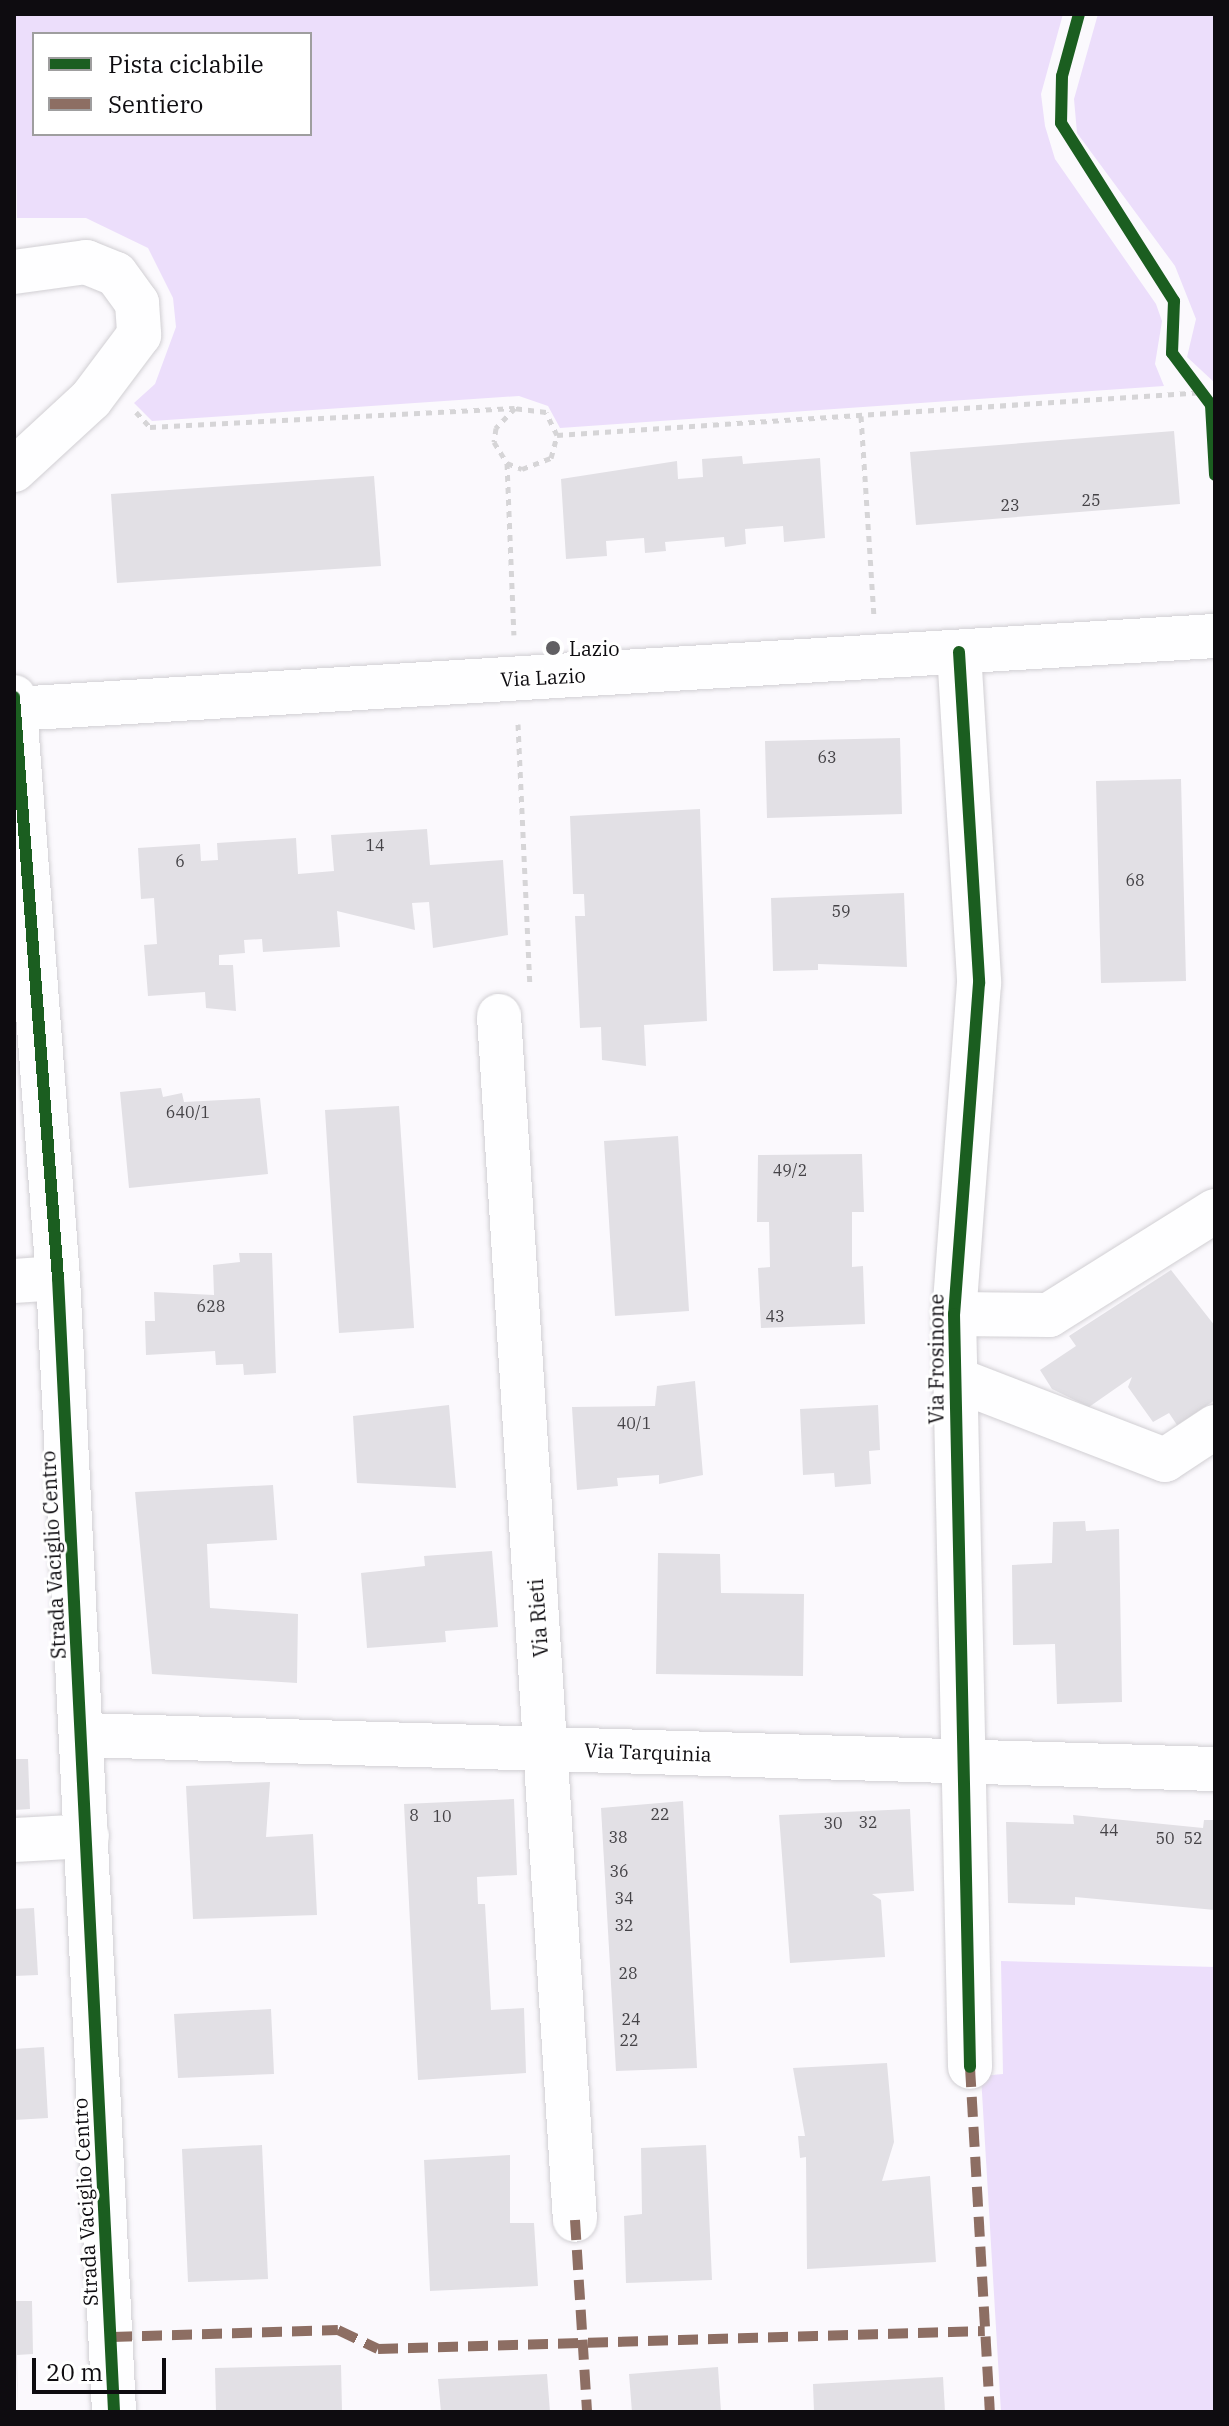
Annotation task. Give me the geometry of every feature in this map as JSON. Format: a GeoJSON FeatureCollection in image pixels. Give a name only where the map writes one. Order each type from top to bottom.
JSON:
{"type":"FeatureCollection","features":[{"type":"Feature","properties":{"kind":"street"},"geometry":{"type":"LineString","coordinates":[[14,272],[37,263],[86,262],[116,274],[137,303],[139,335],[91,399],[14,470]]}},
{"type":"Feature","properties":{"kind":"street","name":"Via Lazio"},"geometry":{"type":"LineString","coordinates":[[14,709],[1215,636]]}},
{"type":"Feature","properties":{"kind":"street","name":"Via Frosinone"},"geometry":{"type":"LineString","coordinates":[[959,652],[979,983],[954,1314],[960,1761],[970,2067]]}},
{"type":"Feature","properties":{"kind":"street","name":"Strada Vaciglio Centro"},"geometry":{"type":"LineString","coordinates":[[14,697],[58,1278],[114,2412]]}},
{"type":"Feature","properties":{"kind":"street","name":"Via Rieti"},"geometry":{"type":"LineString","coordinates":[[499,1016],[575,2220]]}},
{"type":"Feature","properties":{"kind":"street","name":"Via Frosinone"},"geometry":{"type":"LineString","coordinates":[[954,1314],[1049,1315],[1215,1211]]}},
{"type":"Feature","properties":{"kind":"street"},"geometry":{"type":"LineString","coordinates":[[14,1281],[58,1278]]}},
{"type":"Feature","properties":{"kind":"street"},"geometry":{"type":"LineString","coordinates":[[955,1379],[1165,1460],[1215,1427]]}},
{"type":"Feature","properties":{"kind":"street","name":"Via Tarquinia"},"geometry":{"type":"LineString","coordinates":[[82,1735],[1215,1769]]}},
{"type":"Feature","properties":{"kind":"street"},"geometry":{"type":"LineString","coordinates":[[14,1840],[87,1836]]}},
{"type":"Feature","properties":{"kind":"path"},"geometry":{"type":"LineString","coordinates":[[1187,379],[1205,392],[1211,405]]}},
{"type":"Feature","properties":{"kind":"path"},"geometry":{"type":"LineString","coordinates":[[557,435],[1205,392]]}},
{"type":"Feature","properties":{"kind":"path"},"geometry":{"type":"LineString","coordinates":[[126,402],[150,427],[515,408],[546,412],[557,435]]}},
{"type":"Feature","properties":{"kind":"path"},"geometry":{"type":"LineString","coordinates":[[515,408],[496,428],[494,442],[507,463],[515,644]]}},
{"type":"Feature","properties":{"kind":"path"},"geometry":{"type":"LineString","coordinates":[[861,416],[875,634]]}},
{"type":"Feature","properties":{"kind":"path"},"geometry":{"type":"LineString","coordinates":[[507,463],[542,465],[557,435]]}},
{"type":"Feature","properties":{"kind":"path"},"geometry":{"type":"LineString","coordinates":[[499,1016],[530,999],[518,719]]}},
{"type":"Feature","properties":{"kind":"shaded area"},"geometry":{"type":"Polygon","coordinates":[[[14,14],[1063,14],[1041,94],[1045,126],[1055,159],[1156,304],[1162,321],[1155,364],[1164,386],[560,428],[548,406],[519,396],[152,421],[134,403],[155,384],[176,327],[173,298],[148,248],[86,218],[17,218],[14,14]]]}},
{"type":"Feature","properties":{"kind":"shaded area"},"geometry":{"type":"Polygon","coordinates":[[[1098,14],[1215,14],[1215,383],[1187,357],[1196,319],[1175,266],[1077,133],[1074,99],[1098,14]]]}},
{"type":"Feature","properties":{"kind":"shaded area"},"geometry":{"type":"Polygon","coordinates":[[[1001,1961],[1215,1967],[1215,2412],[1001,2412],[981,2076],[1003,2074],[1001,1961]]]}},
{"type":"Feature","properties":{"kind":"building"},"geometry":{"type":"Polygon","coordinates":[[[1174,431],[1180,504],[916,525],[910,452],[1174,431]]]}},
{"type":"Feature","properties":{"kind":"building"},"geometry":{"type":"Polygon","coordinates":[[[742,456],[743,464],[820,458],[825,538],[784,542],[783,526],[745,529],[746,544],[725,547],[724,537],[665,542],[666,551],[645,553],[644,538],[606,541],[607,556],[566,559],[561,479],[677,461],[678,479],[703,477],[702,459],[742,456]]]}},
{"type":"Feature","properties":{"kind":"building"},"geometry":{"type":"Polygon","coordinates":[[[374,476],[381,566],[117,583],[111,494],[374,476]]]}},
{"type":"Feature","properties":{"kind":"building"},"geometry":{"type":"Polygon","coordinates":[[[900,738],[902,814],[767,818],[765,741],[900,738]]]}},
{"type":"Feature","properties":{"kind":"building"},"geometry":{"type":"Polygon","coordinates":[[[1181,779],[1186,981],[1101,983],[1096,781],[1181,779]]]}},
{"type":"Feature","properties":{"kind":"building"},"geometry":{"type":"Polygon","coordinates":[[[700,809],[707,1021],[644,1025],[646,1066],[602,1060],[601,1027],[580,1028],[575,916],[585,916],[584,894],[573,894],[570,816],[700,809]]]}},
{"type":"Feature","properties":{"kind":"building"},"geometry":{"type":"Polygon","coordinates":[[[427,829],[430,865],[503,860],[508,935],[433,948],[429,902],[412,903],[415,930],[337,911],[340,947],[263,952],[262,939],[244,940],[245,953],[219,955],[219,965],[233,965],[236,1011],[206,1008],[205,992],[148,996],[144,945],[157,944],[154,898],[141,899],[138,848],[200,844],[201,861],[218,860],[217,843],[296,838],[298,874],[334,871],[331,835],[427,829]]]}},
{"type":"Feature","properties":{"kind":"building"},"geometry":{"type":"Polygon","coordinates":[[[904,893],[907,967],[818,964],[818,970],[773,971],[771,898],[904,893]]]}},
{"type":"Feature","properties":{"kind":"building"},"geometry":{"type":"Polygon","coordinates":[[[161,1088],[163,1097],[182,1093],[184,1102],[260,1098],[268,1174],[129,1188],[120,1092],[161,1088]]]}},
{"type":"Feature","properties":{"kind":"building"},"geometry":{"type":"Polygon","coordinates":[[[399,1106],[414,1328],[339,1333],[325,1110],[399,1106]]]}},
{"type":"Feature","properties":{"kind":"building"},"geometry":{"type":"Polygon","coordinates":[[[678,1136],[689,1311],[615,1316],[604,1141],[678,1136]]]}},
{"type":"Feature","properties":{"kind":"building"},"geometry":{"type":"Polygon","coordinates":[[[862,1154],[864,1212],[852,1212],[852,1267],[863,1266],[865,1324],[761,1328],[758,1268],[770,1267],[769,1222],[757,1222],[758,1155],[862,1154]]]}},
{"type":"Feature","properties":{"kind":"building"},"geometry":{"type":"Polygon","coordinates":[[[239,1253],[272,1253],[276,1373],[244,1375],[243,1364],[216,1365],[215,1351],[146,1355],[145,1321],[155,1321],[154,1292],[214,1295],[213,1265],[240,1262],[239,1253]]]}},
{"type":"Feature","properties":{"kind":"building"},"geometry":{"type":"Polygon","coordinates":[[[1171,1270],[1215,1326],[1215,1400],[1177,1425],[1169,1413],[1153,1422],[1128,1387],[1132,1377],[1089,1407],[1052,1389],[1040,1370],[1076,1346],[1069,1336],[1171,1270]]]}},
{"type":"Feature","properties":{"kind":"building"},"geometry":{"type":"Polygon","coordinates":[[[695,1381],[703,1475],[659,1484],[659,1475],[617,1478],[618,1486],[577,1490],[572,1407],[655,1406],[657,1386],[695,1381]]]}},
{"type":"Feature","properties":{"kind":"building"},"geometry":{"type":"Polygon","coordinates":[[[449,1405],[456,1488],[357,1483],[353,1416],[449,1405]]]}},
{"type":"Feature","properties":{"kind":"building"},"geometry":{"type":"Polygon","coordinates":[[[878,1405],[880,1450],[869,1451],[871,1484],[835,1487],[834,1473],[803,1475],[800,1409],[878,1405]]]}},
{"type":"Feature","properties":{"kind":"building"},"geometry":{"type":"Polygon","coordinates":[[[273,1485],[277,1540],[207,1544],[210,1608],[298,1614],[297,1683],[152,1674],[135,1492],[273,1485]]]}},
{"type":"Feature","properties":{"kind":"building"},"geometry":{"type":"Polygon","coordinates":[[[1085,1521],[1086,1531],[1119,1529],[1122,1702],[1057,1704],[1055,1644],[1013,1645],[1012,1565],[1052,1563],[1053,1522],[1085,1521]]]}},
{"type":"Feature","properties":{"kind":"building"},"geometry":{"type":"Polygon","coordinates":[[[492,1551],[498,1627],[445,1631],[446,1642],[367,1648],[361,1573],[425,1566],[424,1556],[492,1551]]]}},
{"type":"Feature","properties":{"kind":"building"},"geometry":{"type":"Polygon","coordinates":[[[658,1553],[720,1554],[721,1593],[804,1594],[803,1676],[656,1674],[658,1553]]]}},
{"type":"Feature","properties":{"kind":"building"},"geometry":{"type":"Polygon","coordinates":[[[14,1759],[28,1759],[30,1809],[14,1810],[14,1759]]]}},
{"type":"Feature","properties":{"kind":"building"},"geometry":{"type":"Polygon","coordinates":[[[270,1782],[266,1837],[313,1834],[317,1915],[193,1919],[186,1786],[270,1782]]]}},
{"type":"Feature","properties":{"kind":"building"},"geometry":{"type":"Polygon","coordinates":[[[514,1799],[517,1875],[477,1877],[478,1904],[485,1904],[491,2010],[524,2008],[526,2073],[418,2080],[404,1804],[514,1799]]]}},
{"type":"Feature","properties":{"kind":"building"},"geometry":{"type":"Polygon","coordinates":[[[683,1801],[697,2068],[616,2071],[601,1808],[683,1801]]]}},
{"type":"Feature","properties":{"kind":"building"},"geometry":{"type":"Polygon","coordinates":[[[910,1809],[914,1891],[872,1894],[881,1900],[885,1957],[790,1963],[779,1815],[910,1809]]]}},
{"type":"Feature","properties":{"kind":"building"},"geometry":{"type":"Polygon","coordinates":[[[1073,1815],[1203,1828],[1204,1820],[1215,1820],[1215,1910],[1075,1897],[1075,1905],[1008,1903],[1006,1822],[1074,1824],[1073,1815]]]}},
{"type":"Feature","properties":{"kind":"building"},"geometry":{"type":"Polygon","coordinates":[[[34,1908],[38,1975],[14,1976],[14,1909],[34,1908]]]}},
{"type":"Feature","properties":{"kind":"building"},"geometry":{"type":"Polygon","coordinates":[[[271,2009],[274,2074],[178,2078],[174,2014],[271,2009]]]}},
{"type":"Feature","properties":{"kind":"building"},"geometry":{"type":"Polygon","coordinates":[[[44,2047],[48,2118],[14,2120],[14,2049],[44,2047]]]}},
{"type":"Feature","properties":{"kind":"building"},"geometry":{"type":"Polygon","coordinates":[[[887,2063],[894,2142],[882,2181],[930,2176],[936,2262],[807,2269],[806,2157],[800,2158],[798,2136],[805,2136],[793,2068],[887,2063]]]}},
{"type":"Feature","properties":{"kind":"building"},"geometry":{"type":"Polygon","coordinates":[[[262,2145],[268,2279],[188,2282],[182,2149],[262,2145]]]}},
{"type":"Feature","properties":{"kind":"building"},"geometry":{"type":"Polygon","coordinates":[[[706,2145],[712,2280],[626,2283],[624,2216],[642,2214],[641,2148],[706,2145]]]}},
{"type":"Feature","properties":{"kind":"building"},"geometry":{"type":"Polygon","coordinates":[[[510,2155],[510,2223],[534,2223],[538,2286],[430,2291],[424,2160],[510,2155]]]}},
{"type":"Feature","properties":{"kind":"building"},"geometry":{"type":"Polygon","coordinates":[[[14,2301],[32,2301],[33,2354],[17,2355],[18,2412],[14,2301]]]}},
{"type":"Feature","properties":{"kind":"building"},"geometry":{"type":"Polygon","coordinates":[[[341,2365],[342,2412],[216,2412],[215,2368],[341,2365]]]}},
{"type":"Feature","properties":{"kind":"building"},"geometry":{"type":"Polygon","coordinates":[[[718,2367],[721,2412],[632,2412],[629,2374],[718,2367]]]}},
{"type":"Feature","properties":{"kind":"building"},"geometry":{"type":"Polygon","coordinates":[[[547,2374],[550,2412],[441,2412],[438,2379],[547,2374]]]}},
{"type":"Feature","properties":{"kind":"building"},"geometry":{"type":"Polygon","coordinates":[[[943,2377],[945,2412],[814,2412],[813,2384],[943,2377]]]}},
{"type":"Feature","properties":{"kind":"marked path"},"geometry":{"type":"LineString","coordinates":[[970,2067],[990,2412]]}},
{"type":"Feature","properties":{"kind":"marked path"},"geometry":{"type":"LineString","coordinates":[[575,2220],[587,2412]]}},
{"type":"Feature","properties":{"kind":"marked path"},"geometry":{"type":"LineString","coordinates":[[112,2337],[338,2330],[378,2349],[985,2331]]}},
{"type":"Feature","properties":{"kind":"cycle path"},"geometry":{"type":"LineString","coordinates":[[1079,14],[1062,76],[1061,123],[1174,301],[1172,353],[1211,405],[1215,475]]}},
{"type":"Feature","properties":{"kind":"cycle path"},"geometry":{"type":"LineString","coordinates":[[959,652],[979,983],[954,1314],[970,2067]]}},
{"type":"Feature","properties":{"kind":"cycle path"},"geometry":{"type":"LineString","coordinates":[[14,697],[58,1278],[114,2412]]}},
{"type":"Feature","properties":{"kind":"place","name":"Lazio"},"geometry":{"type":"Point","coordinates":[553,648]}}]}
